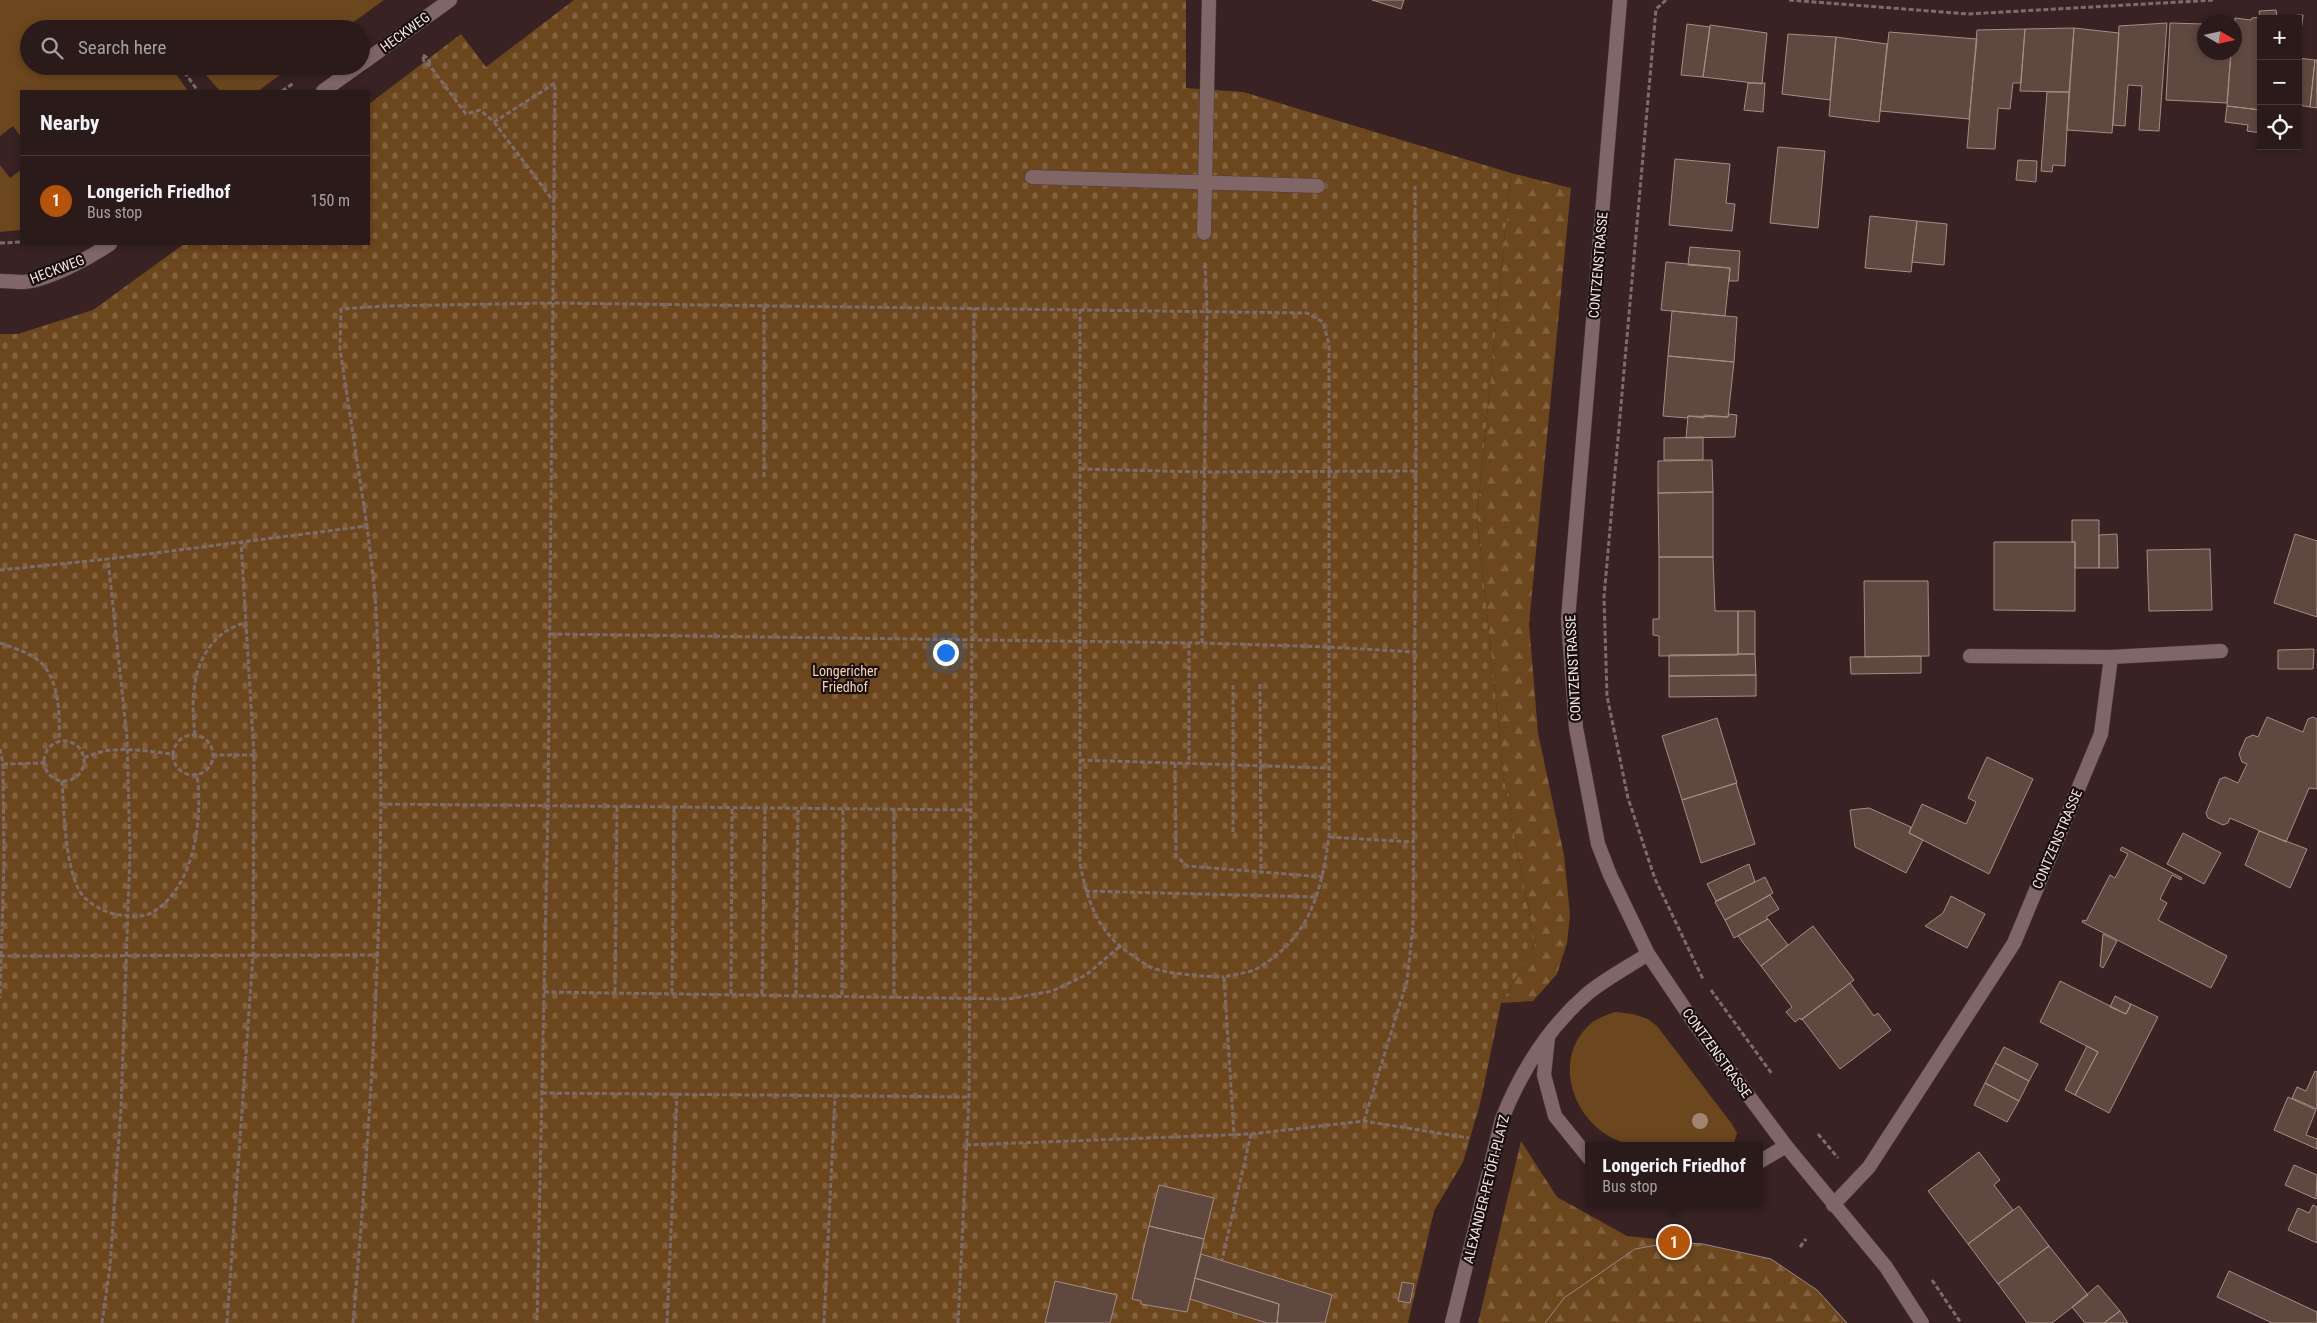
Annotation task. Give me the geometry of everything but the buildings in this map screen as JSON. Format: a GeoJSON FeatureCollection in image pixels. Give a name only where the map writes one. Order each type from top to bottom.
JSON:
{"type":"FeatureCollection","features":[{"type":"Feature","properties":{"kind":"street","name":"HECKWEG"},"geometry":{"type":"LineString","coordinates":[[370,58],[450,0]]}},
{"type":"Feature","properties":{"kind":"street"},"geometry":{"type":"LineString","coordinates":[[1204,233],[1209,0]]}},
{"type":"Feature","properties":{"kind":"street","name":"CONTZENSTRASSE"},"geometry":{"type":"LineString","coordinates":[[1620,0],[1568,619],[1576,728],[1598,844],[1610,875],[1648,954],[1695,1024],[1786,1146],[1886,1267],[1922,1323]]}},
{"type":"Feature","properties":{"kind":"street"},"geometry":{"type":"LineString","coordinates":[[324,90],[345,75]]}},
{"type":"Feature","properties":{"kind":"street"},"geometry":{"type":"LineString","coordinates":[[1032,177],[1318,186]]}},
{"type":"Feature","properties":{"kind":"street","name":"HECKWEG"},"geometry":{"type":"LineString","coordinates":[[0,281],[25,282],[88,258],[108,245]]}},
{"type":"Feature","properties":{"kind":"street"},"geometry":{"type":"LineString","coordinates":[[1970,656],[2111,658],[2221,651]]}},
{"type":"Feature","properties":{"kind":"street","name":"CONTZENSTRASSE"},"geometry":{"type":"LineString","coordinates":[[1833,1205],[1869,1167],[2014,943],[2101,734],[2111,658]]}},
{"type":"Feature","properties":{"kind":"street","name":"ALEXANDER-PETÖFI-PLATZ"},"geometry":{"type":"LineString","coordinates":[[1452,1323],[1502,1119],[1514,1090],[1548,1034],[1588,994],[1648,954]]}},
{"type":"Feature","properties":{"kind":"street"},"geometry":{"type":"LineString","coordinates":[[1548,1034],[1544,1075],[1555,1116],[1585,1153]]}},
{"type":"Feature","properties":{"kind":"street"},"geometry":{"type":"LineString","coordinates":[[1763,1160],[1786,1146]]}},
{"type":"Feature","properties":{"kind":"path"},"geometry":{"type":"LineString","coordinates":[[1666,0],[1656,9],[1604,597],[1607,696],[1628,798],[1654,879],[1703,980]]}},
{"type":"Feature","properties":{"kind":"path"},"geometry":{"type":"LineString","coordinates":[[1789,0],[1968,14],[2134,2],[2215,0]]}},
{"type":"Feature","properties":{"kind":"path"},"geometry":{"type":"LineString","coordinates":[[430,66],[466,114],[480,110],[494,122],[554,202]]}},
{"type":"Feature","properties":{"kind":"path"},"geometry":{"type":"LineString","coordinates":[[186,75],[197,90]]}},
{"type":"Feature","properties":{"kind":"path"},"geometry":{"type":"LineString","coordinates":[[494,122],[555,83],[548,807],[537,1323]]}},
{"type":"Feature","properties":{"kind":"path"},"geometry":{"type":"LineString","coordinates":[[1364,1121],[1407,980],[1413,926],[1416,472],[1415,186]]}},
{"type":"Feature","properties":{"kind":"path"},"geometry":{"type":"LineString","coordinates":[[1202,643],[1203,472],[1207,311],[1204,233]]}},
{"type":"Feature","properties":{"kind":"path"},"geometry":{"type":"LineString","coordinates":[[0,243],[20,242]]}},
{"type":"Feature","properties":{"kind":"path"},"geometry":{"type":"LineString","coordinates":[[353,1323],[368,1148],[378,955],[380,804],[377,628],[368,526],[340,348],[341,309],[384,306],[553,303],[764,307],[1080,309],[1307,313],[1323,322],[1329,344],[1329,837],[1324,877],[1308,921],[1287,945],[1257,968],[1224,977],[1186,975],[1153,968],[1119,947],[1099,922],[1085,891],[1080,864],[1080,309]]}},
{"type":"Feature","properties":{"kind":"path"},"geometry":{"type":"LineString","coordinates":[[764,307],[764,478]]}},
{"type":"Feature","properties":{"kind":"path"},"geometry":{"type":"LineString","coordinates":[[958,1323],[969,1097],[974,308]]}},
{"type":"Feature","properties":{"kind":"path"},"geometry":{"type":"LineString","coordinates":[[1080,469],[1203,472],[1416,472]]}},
{"type":"Feature","properties":{"kind":"path"},"geometry":{"type":"LineString","coordinates":[[0,570],[108,559],[368,526]]}},
{"type":"Feature","properties":{"kind":"path"},"geometry":{"type":"LineString","coordinates":[[227,1323],[253,955],[254,755],[241,542]]}},
{"type":"Feature","properties":{"kind":"path"},"geometry":{"type":"LineString","coordinates":[[102,1323],[110,1266],[120,1118],[130,853],[127,750],[108,559]]}},
{"type":"Feature","properties":{"kind":"path"},"geometry":{"type":"LineString","coordinates":[[195,735],[192,707],[194,681],[201,660],[211,645],[223,633],[246,622]]}},
{"type":"Feature","properties":{"kind":"path"},"geometry":{"type":"LineString","coordinates":[[550,634],[1202,643],[1328,646],[1414,652]]}},
{"type":"Feature","properties":{"kind":"path"},"geometry":{"type":"LineString","coordinates":[[0,643],[38,660],[51,674],[58,708],[59,742]]}},
{"type":"Feature","properties":{"kind":"path"},"geometry":{"type":"LineString","coordinates":[[1189,643],[1190,764]]}},
{"type":"Feature","properties":{"kind":"path"},"geometry":{"type":"LineString","coordinates":[[1260,684],[1261,872]]}},
{"type":"Feature","properties":{"kind":"path"},"geometry":{"type":"LineString","coordinates":[[1233,685],[1233,832]]}},
{"type":"Feature","properties":{"kind":"path"},"geometry":{"type":"LineString","coordinates":[[195,735],[207,741],[211,747],[211,763],[206,770],[197,774],[188,774],[180,770],[175,763],[173,754],[179,740],[195,735]]}},
{"type":"Feature","properties":{"kind":"path"},"geometry":{"type":"LineString","coordinates":[[59,742],[70,742],[79,748],[84,758],[82,770],[74,778],[62,781],[52,778],[45,768],[44,757],[49,747],[59,742]]}},
{"type":"Feature","properties":{"kind":"path"},"geometry":{"type":"LineString","coordinates":[[0,749],[3,764],[0,998]]}},
{"type":"Feature","properties":{"kind":"path"},"geometry":{"type":"LineString","coordinates":[[84,758],[95,752],[109,749],[173,754]]}},
{"type":"Feature","properties":{"kind":"path"},"geometry":{"type":"LineString","coordinates":[[212,755],[254,755]]}},
{"type":"Feature","properties":{"kind":"path"},"geometry":{"type":"LineString","coordinates":[[1080,760],[1329,768]]}},
{"type":"Feature","properties":{"kind":"path"},"geometry":{"type":"LineString","coordinates":[[3,764],[45,763]]}},
{"type":"Feature","properties":{"kind":"path"},"geometry":{"type":"LineString","coordinates":[[1175,763],[1176,856],[1187,866],[1324,877]]}},
{"type":"Feature","properties":{"kind":"path"},"geometry":{"type":"LineString","coordinates":[[62,781],[72,870],[79,891],[90,902],[113,914],[141,916],[153,912],[171,896],[186,872],[195,845],[198,818],[197,774]]}},
{"type":"Feature","properties":{"kind":"path"},"geometry":{"type":"LineString","coordinates":[[380,804],[971,810]]}},
{"type":"Feature","properties":{"kind":"path"},"geometry":{"type":"LineString","coordinates":[[615,992],[616,807]]}},
{"type":"Feature","properties":{"kind":"path"},"geometry":{"type":"LineString","coordinates":[[672,993],[674,808]]}},
{"type":"Feature","properties":{"kind":"path"},"geometry":{"type":"LineString","coordinates":[[731,994],[732,808]]}},
{"type":"Feature","properties":{"kind":"path"},"geometry":{"type":"LineString","coordinates":[[762,994],[765,809]]}},
{"type":"Feature","properties":{"kind":"path"},"geometry":{"type":"LineString","coordinates":[[796,994],[798,809]]}},
{"type":"Feature","properties":{"kind":"path"},"geometry":{"type":"LineString","coordinates":[[842,995],[843,809]]}},
{"type":"Feature","properties":{"kind":"path"},"geometry":{"type":"LineString","coordinates":[[894,810],[894,996]]}},
{"type":"Feature","properties":{"kind":"path"},"geometry":{"type":"LineString","coordinates":[[1329,837],[1414,842]]}},
{"type":"Feature","properties":{"kind":"path"},"geometry":{"type":"LineString","coordinates":[[1085,891],[1317,897]]}},
{"type":"Feature","properties":{"kind":"path"},"geometry":{"type":"LineString","coordinates":[[544,992],[796,994],[1009,999],[1052,991],[1086,975],[1119,947]]}},
{"type":"Feature","properties":{"kind":"path"},"geometry":{"type":"LineString","coordinates":[[1,956],[378,955]]}},
{"type":"Feature","properties":{"kind":"path"},"geometry":{"type":"LineString","coordinates":[[1224,977],[1234,1135]]}},
{"type":"Feature","properties":{"kind":"path"},"geometry":{"type":"LineString","coordinates":[[1709,988],[1774,1076]]}},
{"type":"Feature","properties":{"kind":"path"},"geometry":{"type":"LineString","coordinates":[[542,1093],[969,1097]]}},
{"type":"Feature","properties":{"kind":"path"},"geometry":{"type":"LineString","coordinates":[[667,1323],[676,1094]]}},
{"type":"Feature","properties":{"kind":"path"},"geometry":{"type":"LineString","coordinates":[[824,1323],[835,1097]]}},
{"type":"Feature","properties":{"kind":"path"},"geometry":{"type":"LineString","coordinates":[[966,1145],[1251,1134],[1364,1121],[1496,1142]]}},
{"type":"Feature","properties":{"kind":"path"},"geometry":{"type":"LineString","coordinates":[[1815,1131],[1857,1180]]}},
{"type":"Feature","properties":{"kind":"path"},"geometry":{"type":"LineString","coordinates":[[1222,1260],[1251,1134]]}},
{"type":"Feature","properties":{"kind":"path"},"geometry":{"type":"LineString","coordinates":[[1800,1247],[1806,1239]]}},
{"type":"Feature","properties":{"kind":"path"},"geometry":{"type":"LineString","coordinates":[[1931,1278],[1961,1323]]}},
{"type":"Feature","properties":{"kind":"green space"},"geometry":{"type":"Polygon","coordinates":[[[0,0],[384,0],[356,20],[20,20],[20,75],[176,75],[187,90],[20,90],[20,136],[13,126],[0,136],[0,0]]]}},
{"type":"Feature","properties":{"kind":"green space","name":"Longericher Friedhof"},"geometry":{"type":"Polygon","coordinates":[[[574,0],[1186,0],[1186,88],[1243,92],[1511,173],[1477,516],[1504,779],[1535,944],[1501,1003],[1480,1104],[1463,1162],[1434,1211],[1408,1323],[0,1323],[0,334],[18,334],[93,310],[183,245],[370,245],[370,103],[461,34],[486,67],[574,0]]]}},
{"type":"Feature","properties":{"kind":"green space"},"geometry":{"type":"Polygon","coordinates":[[[206,75],[280,75],[259,90],[219,90],[206,75]]]}},
{"type":"Feature","properties":{"kind":"green space"},"geometry":{"type":"Polygon","coordinates":[[[0,165],[10,178],[20,171],[20,230],[0,232],[0,165]]]}},
{"type":"Feature","properties":{"kind":"green space"},"geometry":{"type":"Polygon","coordinates":[[[1511,173],[1571,188],[1529,624],[1538,733],[1564,855],[1570,915],[1567,943],[1557,974],[1533,1001],[1501,1003],[1535,944],[1504,779],[1477,516],[1511,173]]]}},
{"type":"Feature","properties":{"kind":"green space"},"geometry":{"type":"Polygon","coordinates":[[[1615,1012],[1633,1014],[1648,1019],[1657,1026],[1732,1124],[1737,1133],[1734,1142],[1623,1142],[1604,1133],[1590,1121],[1580,1107],[1573,1091],[1570,1074],[1571,1057],[1577,1041],[1588,1026],[1604,1016],[1615,1012]]]}},
{"type":"Feature","properties":{"kind":"green space"},"geometry":{"type":"Polygon","coordinates":[[[1521,1141],[1557,1197],[1627,1236],[1703,1244],[1771,1259],[1817,1290],[1847,1323],[1478,1323],[1521,1141]]]}},
{"type":"Feature","properties":{"kind":"tram line"},"geometry":{"type":"LineString","coordinates":[[1545,1323],[1564,1298],[1635,1249],[1674,1242],[1703,1244],[1771,1259],[1817,1290],[1847,1323]]}},
{"type":"Feature","properties":{"kind":"place","name":"Longerich Friedhof"},"geometry":{"type":"Point","coordinates":[1674,1242]}}]}
